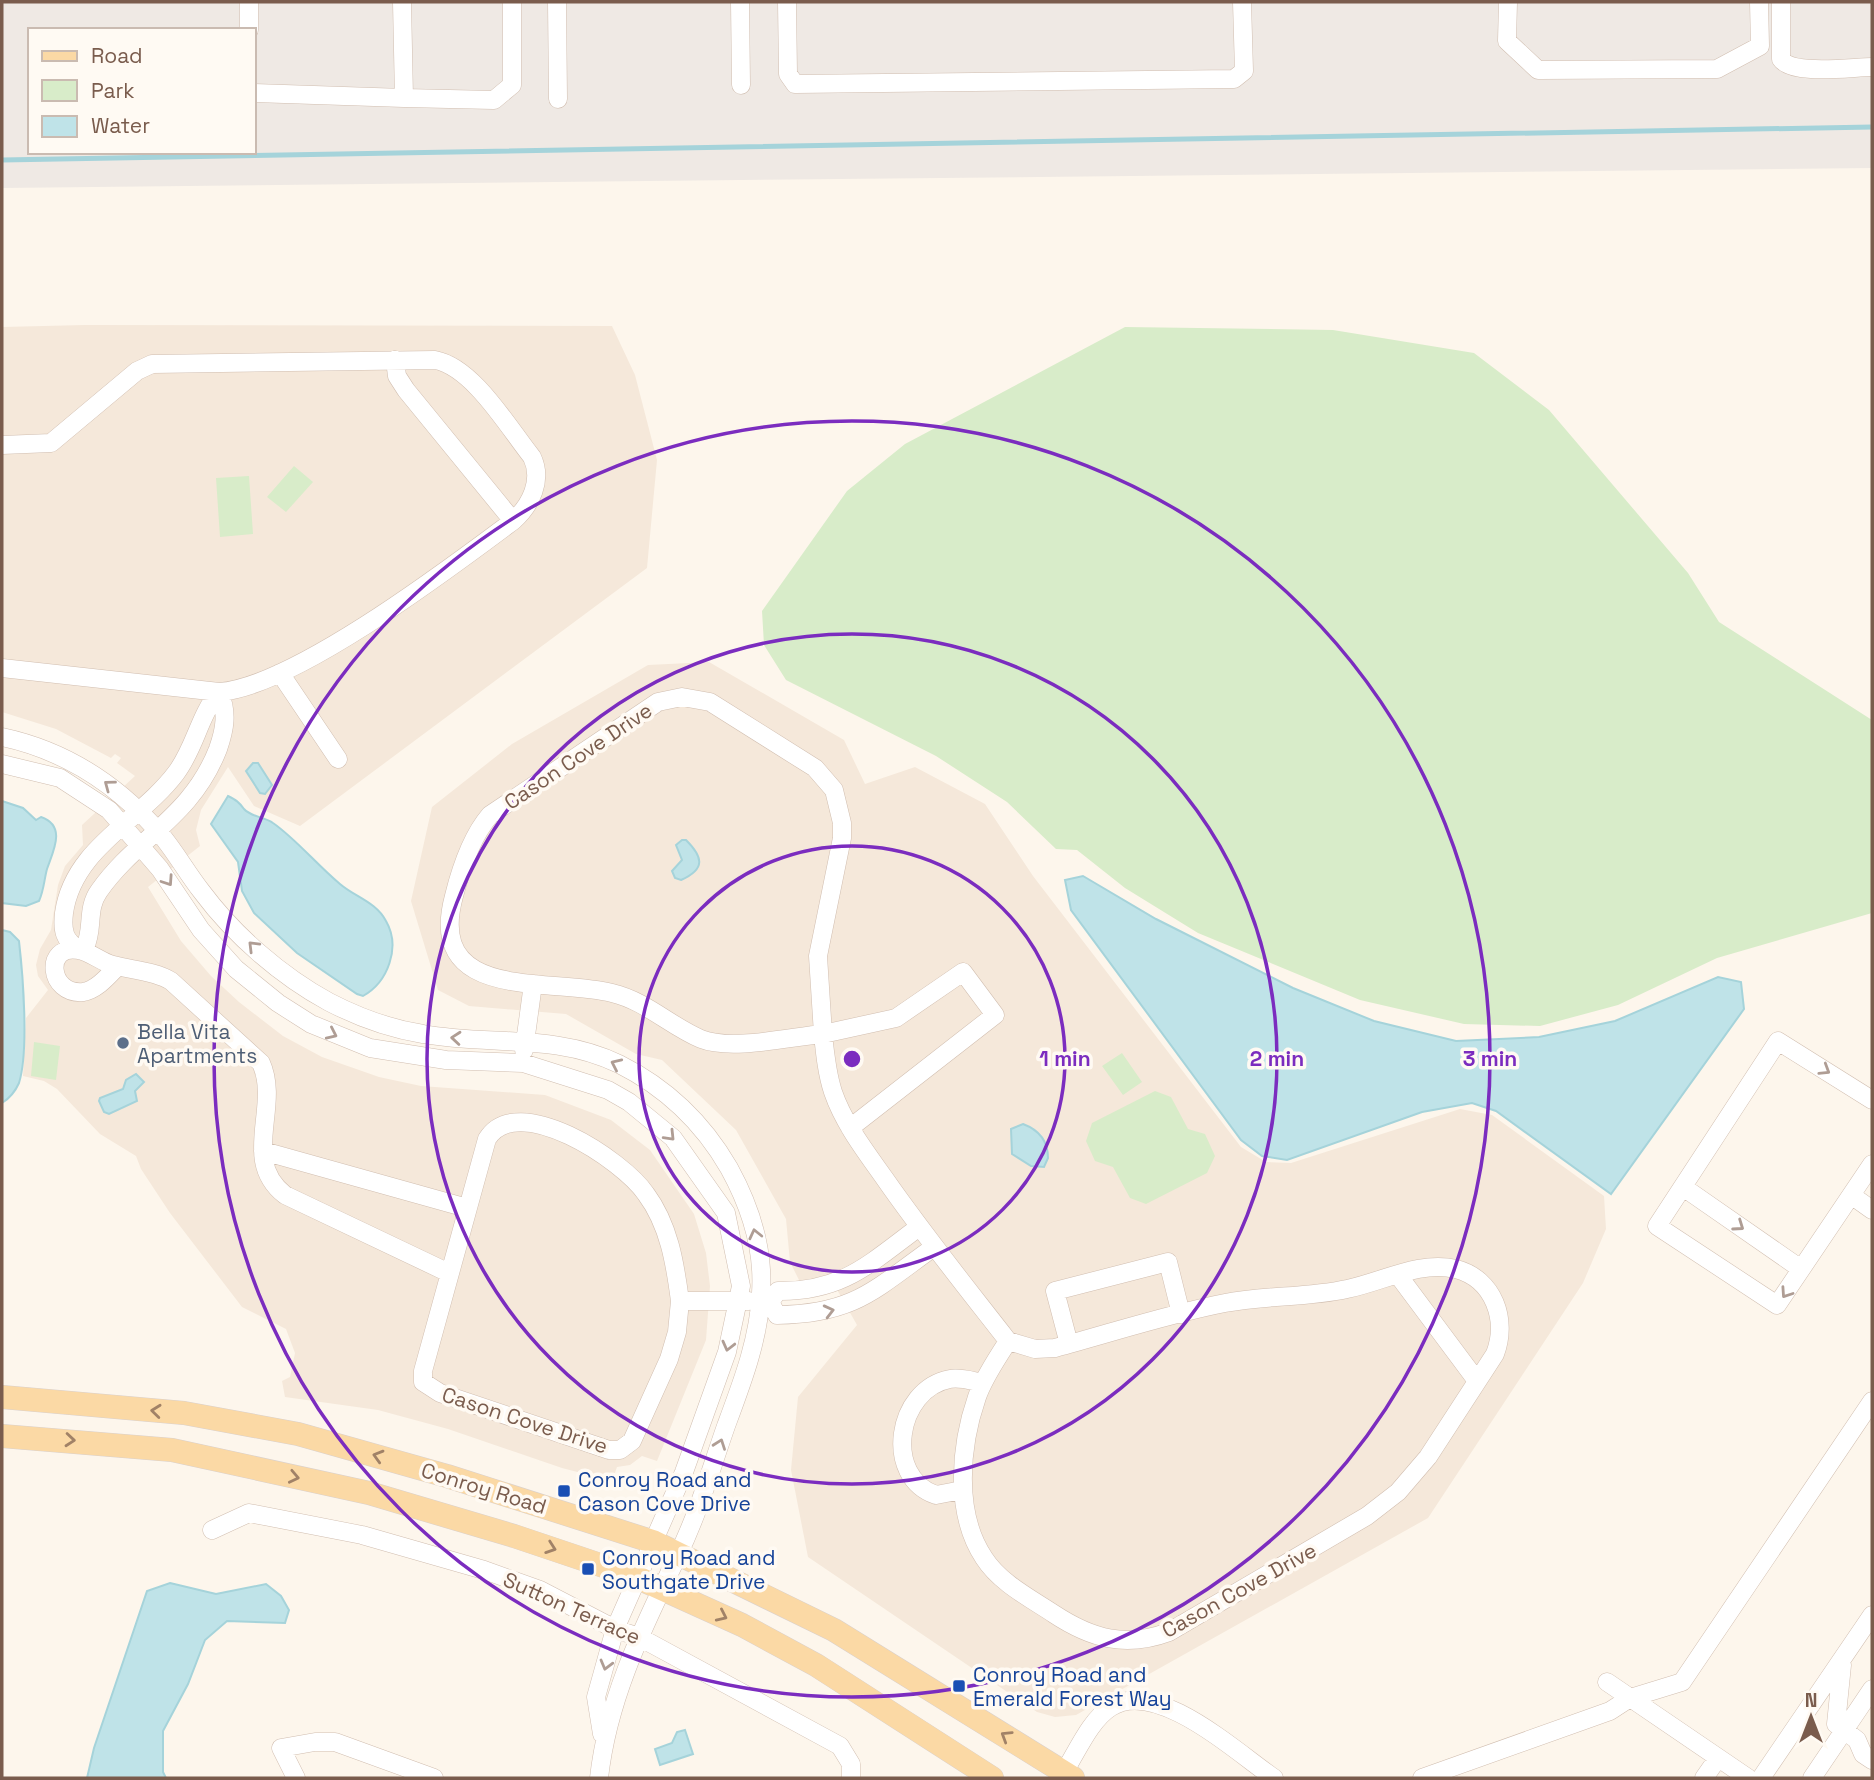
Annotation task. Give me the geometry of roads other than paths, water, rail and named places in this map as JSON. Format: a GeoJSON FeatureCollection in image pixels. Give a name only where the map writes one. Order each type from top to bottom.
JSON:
{"type":"FeatureCollection","features":[{"type":"Feature","properties":{"kind":"main road","name":"Conroy Road"},"geometry":{"type":"LineString","coordinates":[[2,1398],[184,1413],[298,1434],[447,1476],[654,1542],[834,1630],[1063,1777]]}},
{"type":"Feature","properties":{"kind":"main road","name":"Conroy Road"},"geometry":{"type":"LineString","coordinates":[[2,1436],[172,1450],[277,1473],[382,1497],[514,1536],[636,1577],[742,1625],[816,1665],[992,1778]]}},
{"type":"Feature","properties":{"kind":"street"},"geometry":{"type":"LineString","coordinates":[[249,2],[249,28]]}},
{"type":"Feature","properties":{"kind":"street"},"geometry":{"type":"LineString","coordinates":[[402,2],[404,98]]}},
{"type":"Feature","properties":{"kind":"street"},"geometry":{"type":"LineString","coordinates":[[256,93],[494,100],[512,85],[512,2]]}},
{"type":"Feature","properties":{"kind":"street"},"geometry":{"type":"LineString","coordinates":[[557,2],[558,99]]}},
{"type":"Feature","properties":{"kind":"street"},"geometry":{"type":"LineString","coordinates":[[740,2],[741,85]]}},
{"type":"Feature","properties":{"kind":"street"},"geometry":{"type":"LineString","coordinates":[[787,2],[788,74],[795,84],[1234,79],[1244,71],[1242,2]]}},
{"type":"Feature","properties":{"kind":"street"},"geometry":{"type":"LineString","coordinates":[[1508,2],[1507,41],[1538,70],[1552,70],[1717,69],[1760,46],[1759,2]]}},
{"type":"Feature","properties":{"kind":"street"},"geometry":{"type":"LineString","coordinates":[[1781,2],[1781,59],[1784,64],[1798,69],[1872,67]]}},
{"type":"Feature","properties":{"kind":"street"},"geometry":{"type":"LineString","coordinates":[[395,360],[397,376],[406,390],[513,521]]}},
{"type":"Feature","properties":{"kind":"street"},"geometry":{"type":"LineString","coordinates":[[2,445],[51,443],[137,371],[152,364],[435,360],[461,371],[532,457],[536,468],[530,502],[513,521],[349,634],[251,687],[219,692],[2,668]]}},
{"type":"Feature","properties":{"kind":"street"},"geometry":{"type":"LineString","coordinates":[[280,673],[338,759]]}},
{"type":"Feature","properties":{"kind":"street"},"geometry":{"type":"LineString","coordinates":[[219,692],[209,704],[191,748],[175,774],[81,868],[68,895],[63,930],[71,945],[94,959],[171,981],[261,1063],[266,1083],[263,1151],[266,1176],[285,1195],[449,1273]]}},
{"type":"Feature","properties":{"kind":"street"},"geometry":{"type":"LineString","coordinates":[[118,966],[84,992],[66,989],[57,979],[53,967],[58,956],[66,950],[85,947],[89,939],[90,908],[99,891],[185,806],[214,758],[226,719],[225,705],[219,692]]}},
{"type":"Feature","properties":{"kind":"street","name":"Cason Cove Drive"},"geometry":{"type":"LineString","coordinates":[[850,1128],[995,1016],[963,972],[896,1018],[823,1034],[711,1042],[691,1034],[627,996],[595,989],[533,984],[477,972],[455,953],[450,929],[451,906],[475,835],[491,815],[658,702],[670,698],[695,698],[710,702],[815,768],[834,790],[842,823],[842,838],[818,956],[823,1034],[833,1091],[850,1128],[919,1227],[1008,1341],[1035,1349],[1069,1344],[1181,1314],[1271,1296],[1320,1294],[1422,1268],[1454,1269],[1474,1277],[1487,1289],[1499,1314],[1500,1338],[1495,1354],[1428,1457],[1398,1492],[1377,1508],[1237,1595],[1152,1638],[1127,1641],[1093,1636],[1012,1587],[989,1565],[980,1550],[962,1490],[971,1418],[983,1384],[1008,1341]]}},
{"type":"Feature","properties":{"kind":"street"},"geometry":{"type":"LineString","coordinates":[[2,737],[54,753],[112,786],[159,832],[202,892],[252,946],[328,1002],[365,1018],[424,1035],[525,1040],[580,1049],[615,1062],[663,1091],[702,1128],[722,1156],[748,1208],[760,1257],[765,1302],[746,1373],[679,1554],[660,1587],[623,1675],[603,1742],[599,1778]]}},
{"type":"Feature","properties":{"kind":"street"},"geometry":{"type":"LineString","coordinates":[[2,764],[60,778],[109,810],[141,848],[201,930],[236,969],[278,1003],[311,1024],[370,1048],[416,1057],[523,1063],[608,1090],[629,1102],[673,1138],[726,1213],[739,1263],[741,1286],[727,1352],[699,1435],[615,1629],[596,1697],[603,1742]]}},
{"type":"Feature","properties":{"kind":"street"},"geometry":{"type":"LineString","coordinates":[[523,1063],[533,984]]}},
{"type":"Feature","properties":{"kind":"street"},"geometry":{"type":"LineString","coordinates":[[1872,1100],[1778,1041],[1657,1226],[1777,1305],[1872,1164]]}},
{"type":"Feature","properties":{"kind":"street","name":"Cason Cove Drive"},"geometry":{"type":"LineString","coordinates":[[519,1121],[582,1141],[606,1155],[645,1192],[667,1235],[680,1301],[677,1332],[669,1359],[632,1441],[620,1450],[609,1450],[426,1386],[422,1371],[467,1209],[486,1139],[493,1128],[503,1123],[519,1121]]}},
{"type":"Feature","properties":{"kind":"street"},"geometry":{"type":"LineString","coordinates":[[263,1151],[467,1209]]}},
{"type":"Feature","properties":{"kind":"street"},"geometry":{"type":"LineString","coordinates":[[1683,1187],[1801,1269]]}},
{"type":"Feature","properties":{"kind":"street"},"geometry":{"type":"LineString","coordinates":[[1851,1195],[1872,1210]]}},
{"type":"Feature","properties":{"kind":"street"},"geometry":{"type":"LineString","coordinates":[[765,1302],[778,1291],[819,1289],[840,1282],[919,1227]]}},
{"type":"Feature","properties":{"kind":"street"},"geometry":{"type":"LineString","coordinates":[[680,1301],[765,1302],[777,1315],[837,1309],[861,1299],[934,1247]]}},
{"type":"Feature","properties":{"kind":"street"},"geometry":{"type":"LineString","coordinates":[[1069,1344],[1055,1291],[1168,1262],[1181,1314]]}},
{"type":"Feature","properties":{"kind":"street"},"geometry":{"type":"LineString","coordinates":[[1398,1275],[1477,1381]]}},
{"type":"Feature","properties":{"kind":"street"},"geometry":{"type":"LineString","coordinates":[[962,1490],[936,1496],[915,1484],[905,1463],[902,1431],[916,1401],[925,1391],[949,1379],[983,1384]]}},
{"type":"Feature","properties":{"kind":"street"},"geometry":{"type":"LineString","coordinates":[[1422,1778],[1610,1711],[1630,1698],[1682,1682],[1872,1401]]}},
{"type":"Feature","properties":{"kind":"street","name":"Sutton Terrace"},"geometry":{"type":"LineString","coordinates":[[212,1530],[249,1513],[362,1535],[484,1570],[540,1590],[615,1629],[639,1637],[840,1746],[851,1764],[851,1778]]}},
{"type":"Feature","properties":{"kind":"street"},"geometry":{"type":"LineString","coordinates":[[1761,1778],[1872,1615]]}},
{"type":"Feature","properties":{"kind":"street"},"geometry":{"type":"LineString","coordinates":[[1843,1658],[1836,1703],[1836,1724],[1857,1735],[1863,1754],[1872,1760]]}},
{"type":"Feature","properties":{"kind":"street"},"geometry":{"type":"LineString","coordinates":[[1607,1682],[1748,1778]]}},
{"type":"Feature","properties":{"kind":"street"},"geometry":{"type":"LineString","coordinates":[[1812,1778],[1857,1735],[1872,1689]]}},
{"type":"Feature","properties":{"kind":"street"},"geometry":{"type":"LineString","coordinates":[[1063,1777],[1099,1718],[1110,1707],[1145,1699],[1176,1710],[1274,1778]]}},
{"type":"Feature","properties":{"kind":"street"},"geometry":{"type":"LineString","coordinates":[[296,1778],[281,1748],[315,1742],[335,1742],[434,1778]]}},
{"type":"Feature","properties":{"kind":"street"},"geometry":{"type":"LineString","coordinates":[[1704,1778],[1718,1758]]}},
{"type":"Feature","properties":{"kind":"water"},"geometry":{"type":"Polygon","coordinates":[[[253,763],[258,763],[272,785],[265,794],[260,793],[246,771],[253,763]]]}},
{"type":"Feature","properties":{"kind":"water"},"geometry":{"type":"Polygon","coordinates":[[[228,796],[247,812],[282,829],[340,884],[382,914],[390,931],[392,952],[385,973],[372,990],[363,996],[357,994],[297,953],[254,913],[242,891],[238,862],[211,824],[228,796]]]}},
{"type":"Feature","properties":{"kind":"water"},"geometry":{"type":"Polygon","coordinates":[[[2,801],[23,808],[36,820],[41,817],[49,821],[56,833],[55,847],[39,901],[26,906],[2,903],[2,801]]]}},
{"type":"Feature","properties":{"kind":"water"},"geometry":{"type":"Polygon","coordinates":[[[682,840],[692,846],[699,862],[695,872],[681,880],[675,878],[672,871],[682,860],[676,845],[682,840]]]}},
{"type":"Feature","properties":{"kind":"water"},"geometry":{"type":"Polygon","coordinates":[[[1083,876],[1156,919],[1293,988],[1374,1021],[1456,1041],[1539,1037],[1615,1021],[1718,977],[1741,982],[1744,1009],[1611,1194],[1496,1111],[1472,1103],[1422,1112],[1287,1160],[1262,1156],[1241,1140],[1071,910],[1065,880],[1083,876]]]}},
{"type":"Feature","properties":{"kind":"water"},"geometry":{"type":"Polygon","coordinates":[[[2,930],[10,932],[19,941],[24,1052],[19,1083],[2,1103],[2,930]]]}},
{"type":"Feature","properties":{"kind":"water"},"geometry":{"type":"Polygon","coordinates":[[[136,1074],[144,1082],[135,1091],[137,1101],[109,1114],[104,1112],[100,1098],[123,1089],[126,1080],[136,1074]]]}},
{"type":"Feature","properties":{"kind":"water"},"geometry":{"type":"Polygon","coordinates":[[[1023,1124],[1034,1129],[1044,1141],[1048,1158],[1044,1167],[1031,1166],[1012,1154],[1011,1129],[1023,1124]]]}},
{"type":"Feature","properties":{"kind":"water"},"geometry":{"type":"Polygon","coordinates":[[[170,1583],[216,1594],[266,1584],[281,1596],[289,1610],[285,1623],[227,1621],[205,1640],[188,1684],[163,1731],[163,1772],[166,1778],[87,1778],[94,1748],[147,1591],[170,1583]]]}},
{"type":"Feature","properties":{"kind":"water"},"geometry":{"type":"Polygon","coordinates":[[[685,1730],[693,1754],[660,1765],[655,1749],[672,1743],[677,1732],[685,1730]]]}},
{"type":"Feature","properties":{"kind":"waterway"},"geometry":{"type":"LineString","coordinates":[[2,160],[1872,127]]}},
{"type":"Feature","properties":{"kind":"place","name":"Bella Vita Apartments"},"geometry":{"type":"Point","coordinates":[123,1043]}},
{"type":"Feature","properties":{"kind":"place","name":"Conroy Road and Cason Cove Drive"},"geometry":{"type":"Point","coordinates":[564,1491]}},
{"type":"Feature","properties":{"kind":"place","name":"Conroy Road and Southgate Drive"},"geometry":{"type":"Point","coordinates":[588,1569]}},
{"type":"Feature","properties":{"kind":"place","name":"Conroy Road and Emerald Forest Way"},"geometry":{"type":"Point","coordinates":[959,1686]}}]}
